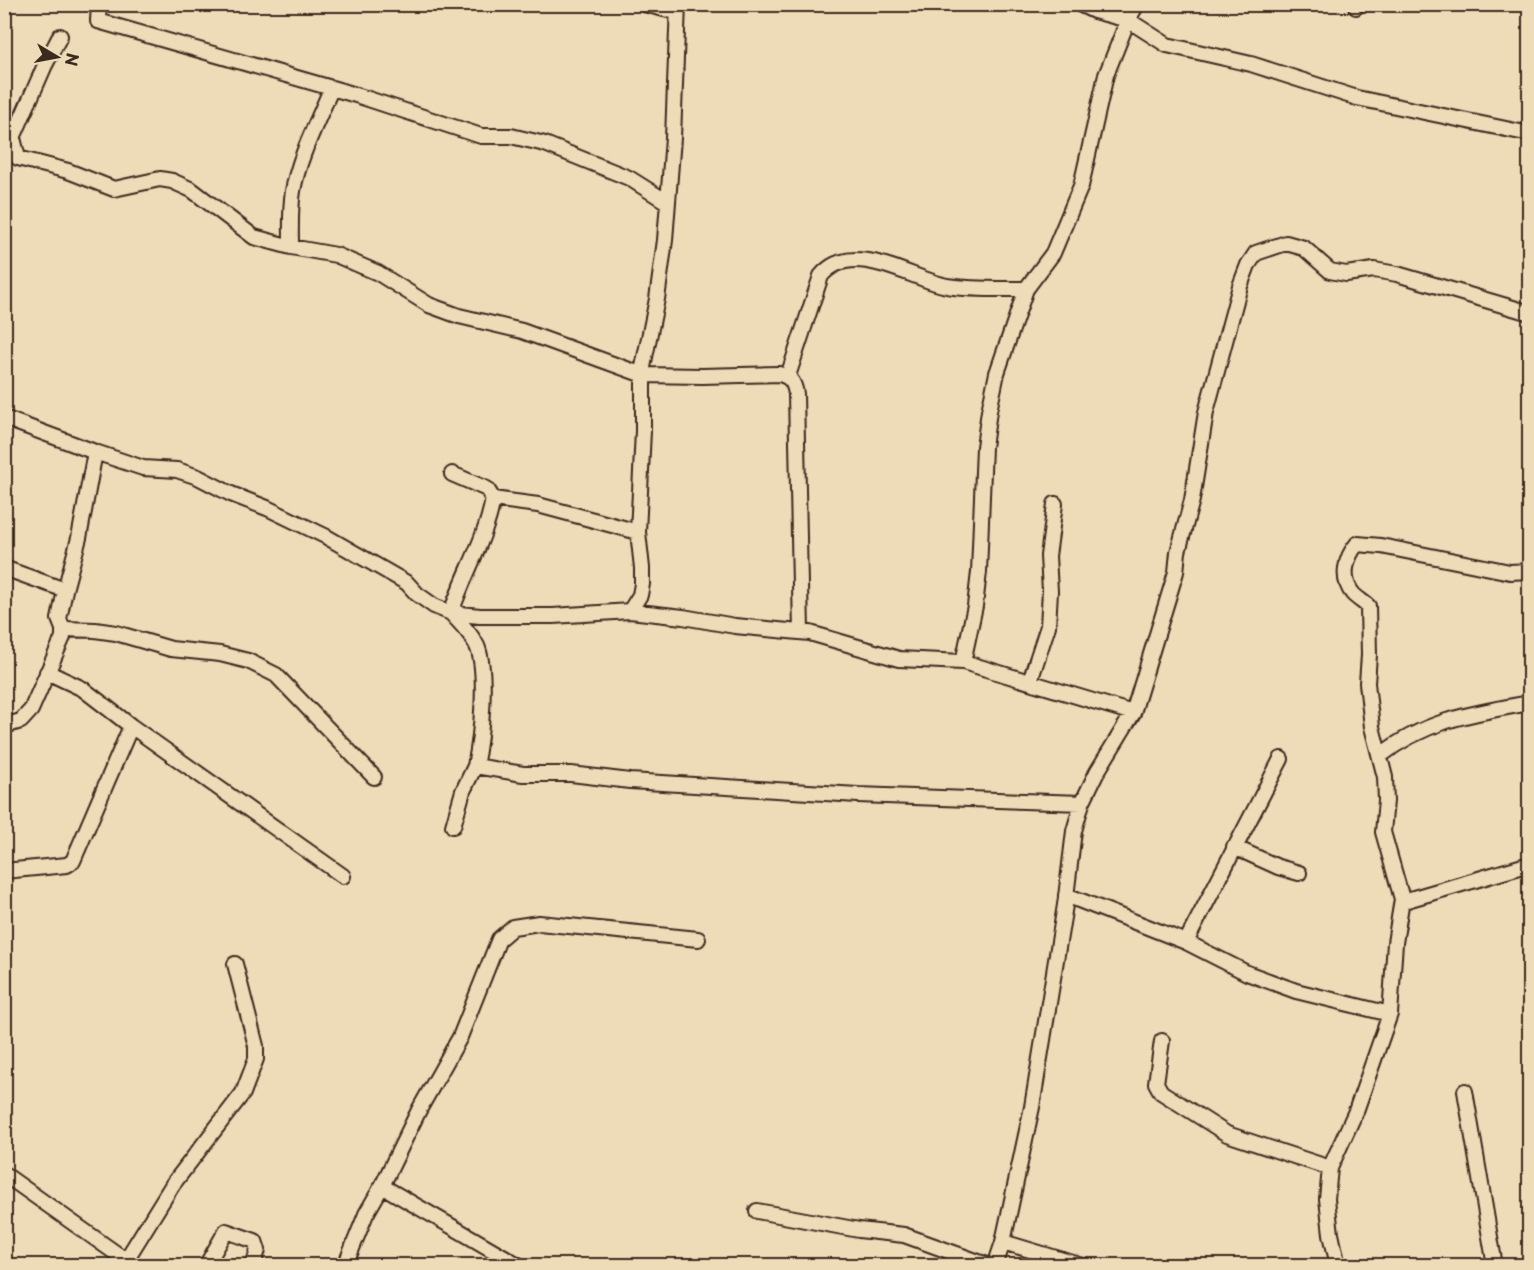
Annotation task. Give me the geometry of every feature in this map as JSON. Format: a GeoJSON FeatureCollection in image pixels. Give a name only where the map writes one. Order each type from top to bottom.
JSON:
{"type":"FeatureCollection","features":[{"type":"Feature","properties":{"kind":"street"},"geometry":{"type":"LineString","coordinates":[[99,4],[98,21],[356,95],[481,136],[511,136],[545,144],[629,178],[667,202]]}},
{"type":"Feature","properties":{"kind":"street"},"geometry":{"type":"LineString","coordinates":[[630,611],[640,595],[642,584],[638,532],[643,375],[662,270],[673,138],[677,8],[644,4]]}},
{"type":"Feature","properties":{"kind":"street"},"geometry":{"type":"LineString","coordinates":[[1079,4],[1094,12],[1128,20],[1167,45],[1251,64],[1357,98],[1530,134]]}},
{"type":"Feature","properties":{"kind":"street"},"geometry":{"type":"LineString","coordinates":[[963,662],[975,606],[979,572],[984,447],[997,373],[1026,289],[1053,253],[1081,186],[1106,75],[1128,20],[1137,4]]}},
{"type":"Feature","properties":{"kind":"street"},"geometry":{"type":"LineString","coordinates":[[60,36],[13,138],[18,158],[68,171],[114,189],[160,180],[172,181],[192,190],[254,237],[291,247],[336,255],[368,268],[429,305],[459,316],[522,331],[643,375],[779,374],[788,376],[794,383],[796,394],[801,632]]}},
{"type":"Feature","properties":{"kind":"street"},"geometry":{"type":"LineString","coordinates":[[291,247],[293,188],[302,159],[331,89]]}},
{"type":"Feature","properties":{"kind":"street"},"geometry":{"type":"LineString","coordinates":[[995,1266],[1003,1242],[1032,1107],[1074,831],[1082,803],[1096,772],[1133,713],[1176,572],[1178,552],[1192,500],[1206,412],[1228,328],[1248,265],[1256,253],[1286,243],[1304,248],[1330,271],[1346,274],[1374,270],[1397,274],[1530,313]]}},
{"type":"Feature","properties":{"kind":"street"},"geometry":{"type":"LineString","coordinates":[[788,376],[821,276],[828,268],[838,264],[864,261],[894,267],[945,285],[987,290],[1026,289]]}},
{"type":"Feature","properties":{"kind":"street"},"geometry":{"type":"LineString","coordinates":[[4,418],[143,468],[177,470],[198,477],[326,536],[407,583],[417,594],[434,606],[451,613],[480,616],[630,611],[735,626],[810,633],[899,659],[963,662],[1133,713]]}},
{"type":"Feature","properties":{"kind":"street"},"geometry":{"type":"LineString","coordinates":[[4,726],[21,721],[31,710],[63,637],[59,619],[79,538],[94,452]]}},
{"type":"Feature","properties":{"kind":"street"},"geometry":{"type":"LineString","coordinates":[[451,613],[469,566],[486,533],[493,499],[488,489],[452,474]]}},
{"type":"Feature","properties":{"kind":"street"},"geometry":{"type":"LineString","coordinates":[[493,499],[538,505],[638,532]]}},
{"type":"Feature","properties":{"kind":"street"},"geometry":{"type":"LineString","coordinates":[[1030,681],[1048,626],[1050,591],[1048,556],[1055,504]]}},
{"type":"Feature","properties":{"kind":"street"},"geometry":{"type":"LineString","coordinates":[[1338,1266],[1327,1199],[1330,1168],[1356,1111],[1390,1014],[1395,943],[1402,898],[1383,832],[1386,801],[1385,777],[1372,727],[1367,683],[1368,606],[1353,594],[1348,585],[1346,574],[1348,554],[1358,544],[1381,546],[1510,572],[1530,571]]}},
{"type":"Feature","properties":{"kind":"street"},"geometry":{"type":"LineString","coordinates":[[4,568],[65,590]]}},
{"type":"Feature","properties":{"kind":"street"},"geometry":{"type":"LineString","coordinates":[[451,613],[470,634],[478,647],[482,664],[480,744],[475,766],[463,791],[453,826]]}},
{"type":"Feature","properties":{"kind":"street"},"geometry":{"type":"LineString","coordinates":[[63,629],[117,633],[171,649],[220,654],[248,661],[276,675],[374,777]]}},
{"type":"Feature","properties":{"kind":"street"},"geometry":{"type":"LineString","coordinates":[[46,672],[83,689],[130,726],[343,876]]}},
{"type":"Feature","properties":{"kind":"street"},"geometry":{"type":"LineString","coordinates":[[1380,756],[1398,741],[1422,729],[1453,718],[1530,703]]}},
{"type":"Feature","properties":{"kind":"street"},"geometry":{"type":"LineString","coordinates":[[4,871],[68,865],[72,861],[130,726]]}},
{"type":"Feature","properties":{"kind":"street"},"geometry":{"type":"LineString","coordinates":[[1186,942],[1281,759]]}},
{"type":"Feature","properties":{"kind":"street"},"geometry":{"type":"LineString","coordinates":[[475,766],[523,774],[571,774],[630,781],[858,795],[1082,803]]}},
{"type":"Feature","properties":{"kind":"street"},"geometry":{"type":"LineString","coordinates":[[1234,847],[1265,862],[1299,873]]}},
{"type":"Feature","properties":{"kind":"street"},"geometry":{"type":"LineString","coordinates":[[1402,898],[1407,900],[1530,864]]}},
{"type":"Feature","properties":{"kind":"street"},"geometry":{"type":"LineString","coordinates":[[1066,895],[1186,942],[1247,974],[1286,988],[1390,1014]]}},
{"type":"Feature","properties":{"kind":"street"},"geometry":{"type":"LineString","coordinates":[[345,1266],[366,1214],[419,1110],[460,1037],[499,939],[513,927],[539,923],[698,939]]}},
{"type":"Feature","properties":{"kind":"street"},"geometry":{"type":"LineString","coordinates":[[4,1174],[130,1263],[173,1184],[243,1093],[256,1059],[256,1046],[234,964]]}},
{"type":"Feature","properties":{"kind":"street"},"geometry":{"type":"LineString","coordinates":[[1162,1041],[1156,1083],[1161,1092],[1227,1134],[1330,1168]]}},
{"type":"Feature","properties":{"kind":"street"},"geometry":{"type":"LineString","coordinates":[[1465,1091],[1495,1266]]}},
{"type":"Feature","properties":{"kind":"street"},"geometry":{"type":"LineString","coordinates":[[382,1186],[520,1266]]}},
{"type":"Feature","properties":{"kind":"street"},"geometry":{"type":"LineString","coordinates":[[757,1211],[859,1230],[904,1235],[990,1266]]}},
{"type":"Feature","properties":{"kind":"street"},"geometry":{"type":"LineString","coordinates":[[206,1266],[226,1231],[255,1241],[258,1250],[253,1266]]}},
{"type":"Feature","properties":{"kind":"street"},"geometry":{"type":"LineString","coordinates":[[1003,1242],[1083,1266]]}}]}
